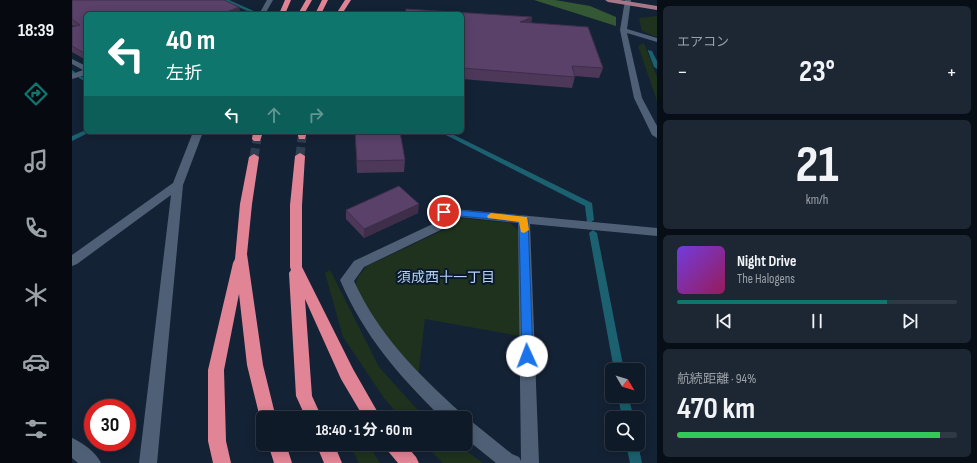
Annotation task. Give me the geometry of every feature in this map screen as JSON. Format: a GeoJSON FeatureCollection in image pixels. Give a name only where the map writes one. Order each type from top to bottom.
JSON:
{"type":"FeatureCollection","features":[{"type":"Feature","properties":{"kind":"highway"},"geometry":{"type":"LineString","coordinates":[[283,12],[288,0]]}},
{"type":"Feature","properties":{"kind":"highway"},"geometry":{"type":"LineString","coordinates":[[302,12],[309,0]]}},
{"type":"Feature","properties":{"kind":"highway"},"geometry":{"type":"LineString","coordinates":[[319,12],[325,0]]}},
{"type":"Feature","properties":{"kind":"highway"},"geometry":{"type":"LineString","coordinates":[[340,12],[348,0]]}},
{"type":"Feature","properties":{"kind":"highway"},"geometry":{"type":"LineString","coordinates":[[300,156],[296,205],[296,267],[304,396],[311,411]]}},
{"type":"Feature","properties":{"kind":"highway"},"geometry":{"type":"LineString","coordinates":[[222,463],[218,441],[216,370],[241,254],[246,204],[254,157]]}},
{"type":"Feature","properties":{"kind":"highway"},"geometry":{"type":"LineString","coordinates":[[241,254],[255,365],[266,411]]}},
{"type":"Feature","properties":{"kind":"highway"},"geometry":{"type":"LineString","coordinates":[[296,267],[347,374],[369,411]]}},
{"type":"Feature","properties":{"kind":"highway"},"geometry":{"type":"LineString","coordinates":[[279,451],[283,463]]}},
{"type":"Feature","properties":{"kind":"highway"},"geometry":{"type":"LineString","coordinates":[[328,451],[333,463]]}},
{"type":"Feature","properties":{"kind":"highway"},"geometry":{"type":"LineString","coordinates":[[399,451],[410,463]]}},
{"type":"Feature","properties":{"kind":"main road"},"geometry":{"type":"LineString","coordinates":[[608,0],[628,2],[657,8]]}},
{"type":"Feature","properties":{"kind":"main road"},"geometry":{"type":"LineString","coordinates":[[646,0],[657,2]]}},
{"type":"Feature","properties":{"kind":"street"},"geometry":{"type":"LineString","coordinates":[[263,12],[270,0]]}},
{"type":"Feature","properties":{"kind":"street"},"geometry":{"type":"LineString","coordinates":[[628,2],[623,30],[638,98],[657,135]]}},
{"type":"Feature","properties":{"kind":"street"},"geometry":{"type":"LineString","coordinates":[[623,30],[657,40]]}},
{"type":"Feature","properties":{"kind":"street"},"geometry":{"type":"LineString","coordinates":[[72,60],[84,69]]}},
{"type":"Feature","properties":{"kind":"street"},"geometry":{"type":"LineString","coordinates":[[72,77],[84,71]]}},
{"type":"Feature","properties":{"kind":"street"},"geometry":{"type":"LineString","coordinates":[[148,463],[178,185],[197,134]]}},
{"type":"Feature","properties":{"kind":"street"},"geometry":{"type":"LineString","coordinates":[[72,261],[178,185]]}},
{"type":"Feature","properties":{"kind":"street"},"geometry":{"type":"LineString","coordinates":[[447,411],[420,386],[383,345],[353,296],[347,280],[359,264],[445,223],[444,212],[657,232]]}},
{"type":"Feature","properties":{"kind":"street"},"geometry":{"type":"LineString","coordinates":[[524,219],[530,463]]}},
{"type":"Feature","properties":{"kind":"street"},"geometry":{"type":"LineString","coordinates":[[472,433],[506,460],[513,463]]}},
{"type":"Feature","properties":{"kind":"street"},"geometry":{"type":"LineString","coordinates":[[72,447],[92,463]]}},
{"type":"Feature","properties":{"kind":"green space"},"geometry":{"type":"Polygon","coordinates":[[[534,0],[555,0],[590,6],[616,17],[616,26],[534,0]]]}},
{"type":"Feature","properties":{"kind":"green space"},"geometry":{"type":"Polygon","coordinates":[[[657,16],[657,37],[642,31],[639,18],[657,16]]]}},
{"type":"Feature","properties":{"kind":"green space"},"geometry":{"type":"Polygon","coordinates":[[[644,43],[657,77],[657,101],[638,46],[644,43]]]}},
{"type":"Feature","properties":{"kind":"green space"},"geometry":{"type":"Polygon","coordinates":[[[459,218],[510,223],[518,230],[520,336],[425,319],[418,377],[372,318],[358,294],[356,282],[367,266],[452,226],[459,218]]]}},
{"type":"Feature","properties":{"kind":"green space"},"geometry":{"type":"Polygon","coordinates":[[[330,270],[379,367],[419,411],[395,411],[384,398],[343,337],[325,273],[330,270]]]}},
{"type":"Feature","properties":{"kind":"green space"},"geometry":{"type":"Polygon","coordinates":[[[353,451],[372,451],[380,463],[359,463],[353,451]]]}},
{"type":"Feature","properties":{"kind":"green space"},"geometry":{"type":"Polygon","coordinates":[[[431,451],[467,451],[483,463],[443,463],[431,451]]]}},
{"type":"Feature","properties":{"kind":"building"},"geometry":{"type":"Polygon","coordinates":[[[72,0],[224,0],[239,7],[227,12],[84,12],[84,53],[72,46],[72,27],[80,25],[72,19],[72,0]]]}},
{"type":"Feature","properties":{"kind":"building"},"geometry":{"type":"Polygon","coordinates":[[[406,9],[453,12],[405,12],[406,9]]]}},
{"type":"Feature","properties":{"kind":"building"},"geometry":{"type":"Polygon","coordinates":[[[464,13],[532,17],[520,22],[588,27],[603,68],[572,66],[575,77],[464,68],[464,13]]]}},
{"type":"Feature","properties":{"kind":"building"},"geometry":{"type":"Polygon","coordinates":[[[355,134],[400,134],[405,160],[357,161],[355,134]]]}},
{"type":"Feature","properties":{"kind":"building"},"geometry":{"type":"Polygon","coordinates":[[[399,186],[419,204],[364,229],[346,210],[399,186]]]}},
{"type":"Feature","properties":{"kind":"waterway"},"geometry":{"type":"LineString","coordinates":[[225,0],[254,12]]}},
{"type":"Feature","properties":{"kind":"waterway"},"geometry":{"type":"LineString","coordinates":[[650,51],[657,67]]}},
{"type":"Feature","properties":{"kind":"waterway"},"geometry":{"type":"LineString","coordinates":[[72,139],[84,133]]}},
{"type":"Feature","properties":{"kind":"waterway"},"geometry":{"type":"LineString","coordinates":[[447,134],[589,205],[590,220]]}},
{"type":"Feature","properties":{"kind":"waterway"},"geometry":{"type":"LineString","coordinates":[[593,233],[618,363]]}},
{"type":"Feature","properties":{"kind":"waterway"},"geometry":{"type":"LineString","coordinates":[[625,403],[626,411]]}},
{"type":"Feature","properties":{"kind":"waterway"},"geometry":{"type":"LineString","coordinates":[[633,451],[636,463]]}},
{"type":"Feature","properties":{"kind":"tunnel"},"geometry":{"type":"LineString","coordinates":[[300,156],[302,137]]}},
{"type":"Feature","properties":{"kind":"tunnel"},"geometry":{"type":"LineString","coordinates":[[254,157],[257,139]]}},
{"type":"Feature","properties":{"kind":"slow traffic"},"geometry":{"type":"LineString","coordinates":[[491,216],[524,219],[524,230]]}},
{"type":"Feature","properties":{"kind":"district","name":"須成西十一丁目"},"geometry":{"type":"Point","coordinates":[446,277]}},
{"type":"Feature","properties":{"kind":"route"},"geometry":{"type":"LineString","coordinates":[[444,212],[524,219],[527,356]]}}]}
